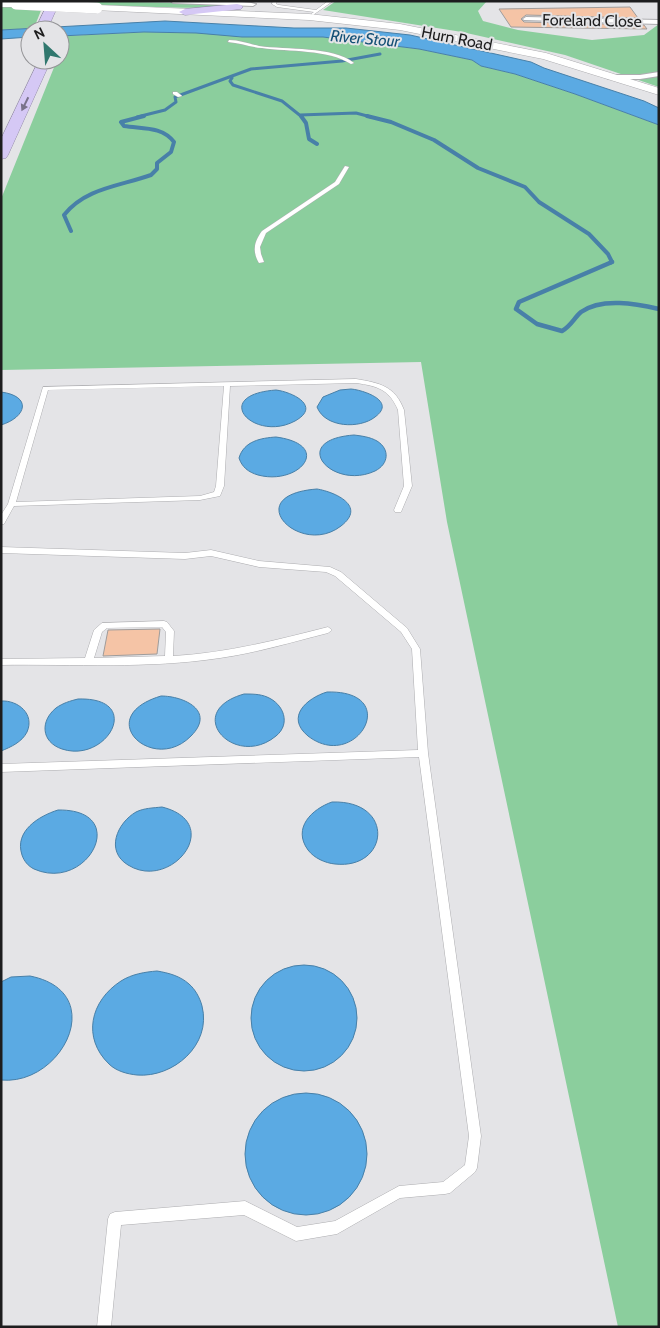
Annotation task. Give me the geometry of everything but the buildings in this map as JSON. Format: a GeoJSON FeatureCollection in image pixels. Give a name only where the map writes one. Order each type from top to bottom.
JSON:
{"type":"FeatureCollection","features":[{"type":"Feature","properties":{"kind":"highway"},"geometry":{"type":"LineString","coordinates":[[46,20],[55,1]]}},
{"type":"Feature","properties":{"kind":"highway"},"geometry":{"type":"LineString","coordinates":[[63,17],[69,1]]}},
{"type":"Feature","properties":{"kind":"highway"},"geometry":{"type":"LineString","coordinates":[[185,12],[244,6]]}},
{"type":"Feature","properties":{"kind":"highway"},"geometry":{"type":"LineString","coordinates":[[1,155],[40,70]]}},
{"type":"Feature","properties":{"kind":"main road"},"geometry":{"type":"LineString","coordinates":[[1,4],[185,12]]}},
{"type":"Feature","properties":{"kind":"main road","name":"Hurn Road"},"geometry":{"type":"LineString","coordinates":[[244,6],[312,14],[478,41],[546,56],[657,90]]}},
{"type":"Feature","properties":{"kind":"street"},"geometry":{"type":"LineString","coordinates":[[173,1],[244,6]]}},
{"type":"Feature","properties":{"kind":"street","name":"Foreland Close"},"geometry":{"type":"LineString","coordinates":[[526,19],[659,22]]}},
{"type":"Feature","properties":{"kind":"street"},"geometry":{"type":"LineString","coordinates":[[609,76],[659,76]]}},
{"type":"Feature","properties":{"kind":"street"},"geometry":{"type":"LineString","coordinates":[[641,86],[659,76]]}},
{"type":"Feature","properties":{"kind":"lane"},"geometry":{"type":"LineString","coordinates":[[274,1],[274,4],[278,6],[312,14],[331,1]]}},
{"type":"Feature","properties":{"kind":"lane"},"geometry":{"type":"LineString","coordinates":[[229,41],[267,48],[293,48],[350,61]]}},
{"type":"Feature","properties":{"kind":"lane"},"geometry":{"type":"LineString","coordinates":[[175,93],[180,96]]}},
{"type":"Feature","properties":{"kind":"lane"},"geometry":{"type":"LineString","coordinates":[[261,262],[256,251],[258,241],[264,232],[337,182],[348,168]]}},
{"type":"Feature","properties":{"kind":"lane"},"geometry":{"type":"LineString","coordinates":[[1,522],[12,504],[45,388],[356,381],[376,384],[389,391],[397,399],[400,410],[408,486],[398,510]]}},
{"type":"Feature","properties":{"kind":"lane"},"geometry":{"type":"LineString","coordinates":[[12,504],[200,498],[217,494],[220,486],[227,384]]}},
{"type":"Feature","properties":{"kind":"lane"},"geometry":{"type":"LineString","coordinates":[[1,550],[185,556],[211,552],[259,564],[327,569],[338,574],[404,630],[416,649],[423,754],[475,1136],[471,1168],[445,1188],[399,1192],[337,1227],[296,1234],[245,1208],[115,1219],[104,1327]]}},
{"type":"Feature","properties":{"kind":"lane"},"geometry":{"type":"LineString","coordinates":[[89,660],[98,630],[105,625],[164,624],[170,631],[169,660]]}},
{"type":"Feature","properties":{"kind":"lane"},"geometry":{"type":"LineString","coordinates":[[1,662],[169,660],[233,653],[328,630]]}},
{"type":"Feature","properties":{"kind":"lane"},"geometry":{"type":"LineString","coordinates":[[1,768],[423,754]]}},
{"type":"Feature","properties":{"kind":"green space"},"geometry":{"type":"Polygon","coordinates":[[[79,1],[186,3],[185,1],[234,1],[196,8],[107,5],[78,3],[79,1]]]}},
{"type":"Feature","properties":{"kind":"green space"},"geometry":{"type":"Polygon","coordinates":[[[336,1],[487,1],[478,11],[483,21],[518,30],[592,40],[644,35],[659,24],[659,87],[565,55],[462,32],[323,10],[336,1]]]}},
{"type":"Feature","properties":{"kind":"green space"},"geometry":{"type":"Polygon","coordinates":[[[1,5],[42,8],[37,20],[20,20],[20,29],[1,30],[1,5]]]}},
{"type":"Feature","properties":{"kind":"green space"},"geometry":{"type":"Polygon","coordinates":[[[144,32],[219,33],[242,37],[323,37],[419,49],[472,60],[481,66],[515,74],[659,125],[659,1327],[618,1327],[447,522],[421,362],[1,370],[1,199],[53,70],[70,70],[70,36],[144,32]]]}},
{"type":"Feature","properties":{"kind":"water","name":"River Stour"},"geometry":{"type":"Polygon","coordinates":[[[165,21],[294,28],[346,28],[410,35],[531,62],[644,101],[659,108],[659,125],[515,74],[481,66],[472,60],[419,49],[323,37],[242,37],[196,33],[144,32],[70,36],[70,26],[165,21]]]}},
{"type":"Feature","properties":{"kind":"water"},"geometry":{"type":"Polygon","coordinates":[[[20,29],[20,38],[1,39],[1,30],[20,29]]]}},
{"type":"Feature","properties":{"kind":"water"},"geometry":{"type":"Polygon","coordinates":[[[351,389],[376,397],[382,406],[381,411],[369,421],[352,425],[335,423],[321,414],[317,407],[323,397],[340,390],[351,389]]]}},
{"type":"Feature","properties":{"kind":"water"},"geometry":{"type":"Polygon","coordinates":[[[276,390],[283,391],[302,401],[306,410],[303,415],[295,421],[280,426],[265,426],[253,422],[245,416],[242,408],[245,400],[256,394],[276,390]]]}},
{"type":"Feature","properties":{"kind":"water"},"geometry":{"type":"Polygon","coordinates":[[[1,392],[18,398],[22,407],[21,412],[16,417],[1,425],[1,392]]]}},
{"type":"Feature","properties":{"kind":"water"},"geometry":{"type":"Polygon","coordinates":[[[354,435],[372,439],[381,444],[386,452],[386,456],[380,468],[359,475],[344,475],[332,470],[323,462],[320,454],[323,446],[334,439],[354,435]]]}},
{"type":"Feature","properties":{"kind":"water"},"geometry":{"type":"Polygon","coordinates":[[[276,437],[294,441],[303,448],[307,455],[304,463],[297,470],[286,475],[273,477],[258,475],[248,471],[240,461],[241,452],[249,444],[265,438],[276,437]]]}},
{"type":"Feature","properties":{"kind":"water"},"geometry":{"type":"Polygon","coordinates":[[[317,489],[332,493],[346,501],[350,506],[351,512],[348,519],[341,526],[325,534],[309,535],[295,530],[284,522],[279,512],[282,502],[294,494],[317,489]]]}},
{"type":"Feature","properties":{"kind":"water"},"geometry":{"type":"Polygon","coordinates":[[[327,692],[350,695],[363,703],[367,715],[364,727],[355,738],[342,744],[326,745],[308,736],[301,729],[298,722],[301,709],[312,699],[327,692]]]}},
{"type":"Feature","properties":{"kind":"water"},"geometry":{"type":"Polygon","coordinates":[[[244,694],[259,695],[273,700],[278,704],[284,715],[281,731],[260,745],[245,746],[231,742],[221,734],[216,724],[217,713],[226,702],[244,694]]]}},
{"type":"Feature","properties":{"kind":"water"},"geometry":{"type":"Polygon","coordinates":[[[161,696],[187,702],[199,712],[200,719],[198,727],[191,736],[176,746],[160,749],[146,746],[136,739],[130,728],[131,717],[141,705],[161,696]]]}},
{"type":"Feature","properties":{"kind":"water"},"geometry":{"type":"Polygon","coordinates":[[[78,699],[98,701],[110,708],[114,718],[112,729],[105,739],[93,747],[78,751],[62,749],[50,741],[45,731],[45,725],[47,719],[56,708],[78,699]]]}},
{"type":"Feature","properties":{"kind":"water"},"geometry":{"type":"Polygon","coordinates":[[[1,701],[13,703],[23,709],[29,719],[29,725],[22,739],[1,751],[1,701]]]}},
{"type":"Feature","properties":{"kind":"water"},"geometry":{"type":"Polygon","coordinates":[[[332,802],[353,804],[367,812],[375,822],[378,834],[375,846],[366,857],[353,863],[335,864],[317,858],[308,850],[302,834],[306,820],[318,809],[332,802]]]}},
{"type":"Feature","properties":{"kind":"water"},"geometry":{"type":"Polygon","coordinates":[[[162,807],[181,815],[190,827],[191,840],[185,852],[175,863],[160,870],[144,871],[128,865],[121,859],[115,845],[119,830],[129,817],[136,812],[162,807]]]}},
{"type":"Feature","properties":{"kind":"water"},"geometry":{"type":"Polygon","coordinates":[[[58,810],[80,813],[93,822],[97,835],[94,848],[85,861],[71,870],[54,873],[34,869],[28,865],[23,857],[20,846],[22,839],[25,832],[36,821],[58,810]]]}},
{"type":"Feature","properties":{"kind":"water"},"geometry":{"type":"Polygon","coordinates":[[[304,965],[324,969],[342,980],[353,998],[357,1018],[353,1038],[342,1056],[324,1067],[304,1071],[284,1067],[266,1056],[255,1038],[251,1018],[255,998],[266,980],[284,969],[304,965]]]}},
{"type":"Feature","properties":{"kind":"water"},"geometry":{"type":"Polygon","coordinates":[[[157,971],[182,979],[195,991],[202,1006],[204,1020],[201,1034],[187,1056],[176,1065],[164,1071],[137,1075],[122,1072],[109,1064],[100,1054],[95,1043],[93,1020],[96,1009],[110,989],[121,981],[139,974],[157,971]]]}},
{"type":"Feature","properties":{"kind":"water"},"geometry":{"type":"Polygon","coordinates":[[[30,976],[54,985],[68,1000],[72,1018],[68,1036],[58,1054],[43,1069],[23,1078],[1,1080],[1,982],[11,977],[30,976]]]}},
{"type":"Feature","properties":{"kind":"water"},"geometry":{"type":"Polygon","coordinates":[[[306,1093],[329,1098],[349,1111],[362,1131],[367,1154],[362,1177],[349,1197],[329,1210],[306,1215],[283,1210],[263,1197],[250,1177],[245,1154],[250,1131],[263,1111],[283,1098],[306,1093]]]}},
{"type":"Feature","properties":{"kind":"waterway","name":"River Stour"},"geometry":{"type":"LineString","coordinates":[[137,117],[165,110],[176,102],[175,97],[251,69],[342,61],[380,54]]}},
{"type":"Feature","properties":{"kind":"waterway"},"geometry":{"type":"LineString","coordinates":[[232,78],[230,81],[233,85],[282,101],[301,116]]}},
{"type":"Feature","properties":{"kind":"waterway"},"geometry":{"type":"LineString","coordinates":[[300,115],[356,113],[371,117]]}},
{"type":"Feature","properties":{"kind":"waterway"},"geometry":{"type":"LineString","coordinates":[[71,231],[64,215],[72,206],[93,193],[151,175],[157,169],[157,163],[171,152],[174,142],[164,133],[151,129],[124,126],[121,122],[144,116]]}},
{"type":"Feature","properties":{"kind":"waterway"},"geometry":{"type":"LineString","coordinates":[[301,116],[306,123],[309,139],[317,144]]}},
{"type":"Feature","properties":{"kind":"waterway"},"geometry":{"type":"LineString","coordinates":[[367,116],[371,117]]}},
{"type":"Feature","properties":{"kind":"waterway"},"geometry":{"type":"LineString","coordinates":[[371,117],[391,122],[434,140],[478,168],[525,187],[539,202],[589,234],[608,254],[612,262]]}},
{"type":"Feature","properties":{"kind":"waterway"},"geometry":{"type":"LineString","coordinates":[[612,262],[519,302],[516,309],[537,324],[562,331],[581,312],[599,304],[620,303],[659,309]]}}]}
